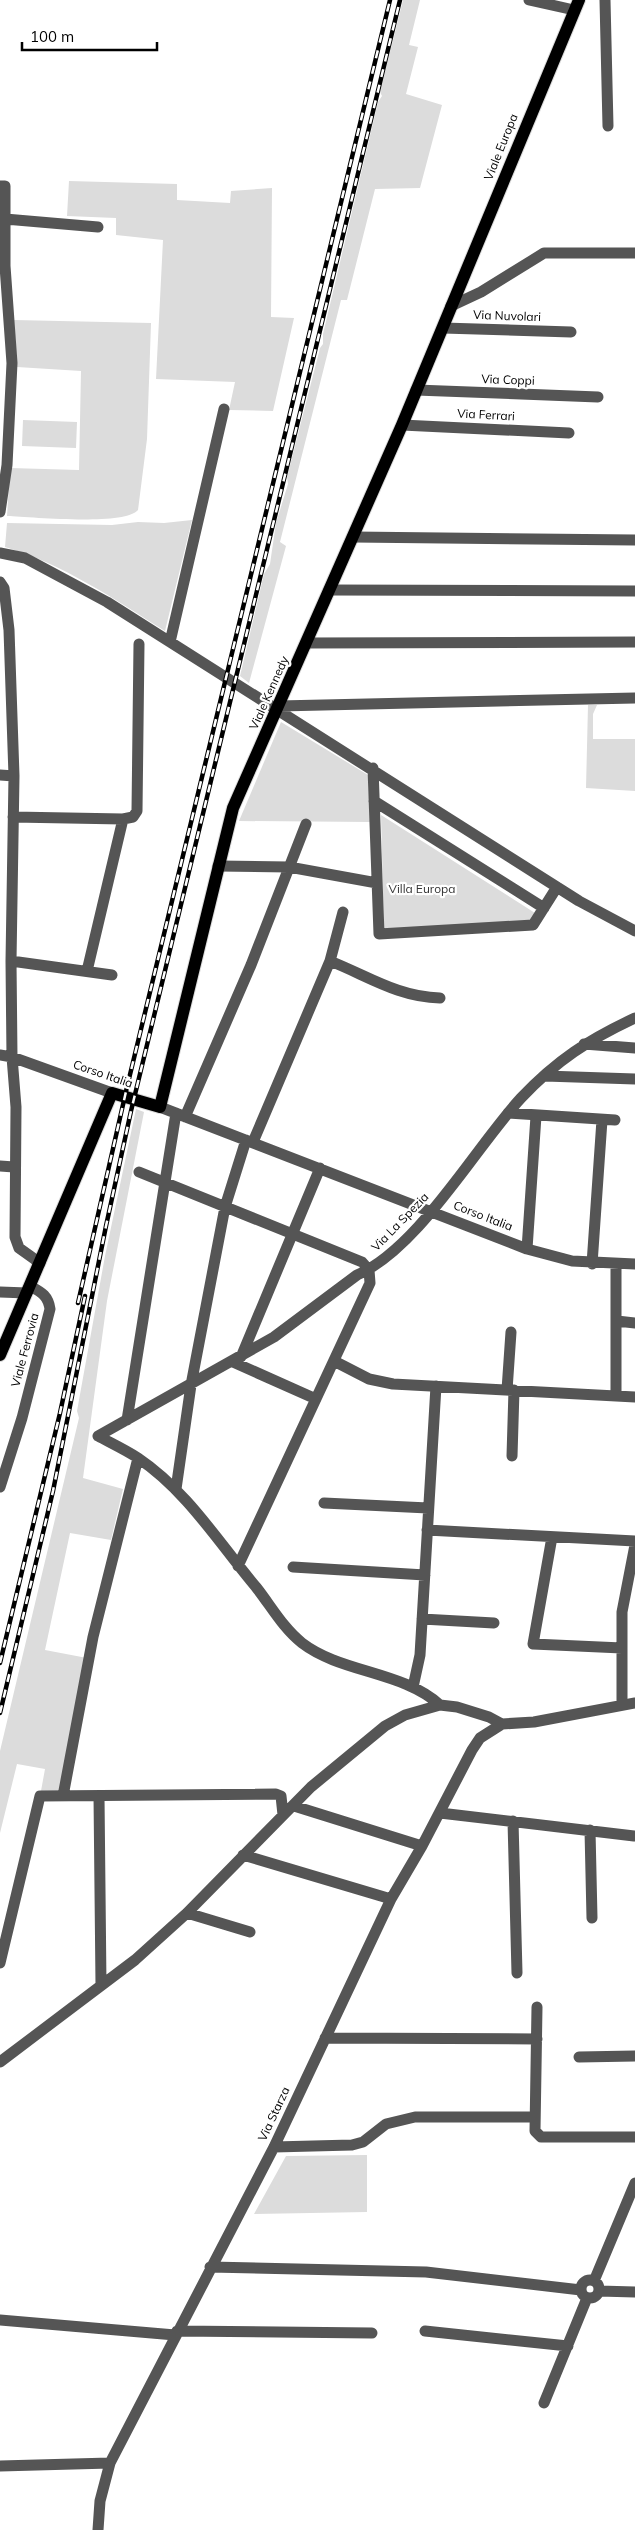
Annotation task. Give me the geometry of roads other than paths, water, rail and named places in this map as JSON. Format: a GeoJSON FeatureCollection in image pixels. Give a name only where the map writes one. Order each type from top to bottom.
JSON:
{"type":"FeatureCollection","features":[{"type":"Feature","properties":{"kind":"main road","name":"Viale Europa"},"geometry":{"type":"LineString","coordinates":[[451,306],[577,5]]}},
{"type":"Feature","properties":{"kind":"main road","name":"Viale Kennedy"},"geometry":{"type":"LineString","coordinates":[[160,1108],[233,808],[402,425],[451,306]]}},
{"type":"Feature","properties":{"kind":"main road","name":"Corso Italia"},"geometry":{"type":"LineString","coordinates":[[112,1093],[160,1108]]}},
{"type":"Feature","properties":{"kind":"main road"},"geometry":{"type":"LineString","coordinates":[[0,1355],[112,1093]]}},
{"type":"Feature","properties":{"kind":"street"},"geometry":{"type":"LineString","coordinates":[[529,0],[577,5]]}},
{"type":"Feature","properties":{"kind":"street"},"geometry":{"type":"LineString","coordinates":[[605,0],[608,126]]}},
{"type":"Feature","properties":{"kind":"street"},"geometry":{"type":"LineString","coordinates":[[0,186],[5,186],[3,251],[12,363],[5,393],[7,465],[0,512]]}},
{"type":"Feature","properties":{"kind":"street"},"geometry":{"type":"LineString","coordinates":[[5,220],[98,227]]}},
{"type":"Feature","properties":{"kind":"street"},"geometry":{"type":"LineString","coordinates":[[451,306],[481,292],[544,252],[635,253]]}},
{"type":"Feature","properties":{"kind":"street","name":"Via Nuvolari"},"geometry":{"type":"LineString","coordinates":[[443,328],[571,332]]}},
{"type":"Feature","properties":{"kind":"street","name":"Via Coppi"},"geometry":{"type":"LineString","coordinates":[[416,390],[598,397]]}},
{"type":"Feature","properties":{"kind":"street"},"geometry":{"type":"LineString","coordinates":[[170,642],[224,409]]}},
{"type":"Feature","properties":{"kind":"street","name":"Via Ferrari"},"geometry":{"type":"LineString","coordinates":[[402,425],[569,433]]}},
{"type":"Feature","properties":{"kind":"street"},"geometry":{"type":"LineString","coordinates":[[353,537],[635,540]]}},
{"type":"Feature","properties":{"kind":"street"},"geometry":{"type":"LineString","coordinates":[[0,553],[25,558],[82,587],[278,708],[557,887],[635,931]]}},
{"type":"Feature","properties":{"kind":"street"},"geometry":{"type":"LineString","coordinates":[[0,582],[4,588],[6,715],[14,776],[8,958],[16,1107],[14,1167],[16,1244],[40,1263]]}},
{"type":"Feature","properties":{"kind":"street"},"geometry":{"type":"LineString","coordinates":[[329,590],[635,591]]}},
{"type":"Feature","properties":{"kind":"street"},"geometry":{"type":"LineString","coordinates":[[306,644],[635,642]]}},
{"type":"Feature","properties":{"kind":"street"},"geometry":{"type":"LineString","coordinates":[[13,818],[123,819],[133,817],[137,811],[139,644]]}},
{"type":"Feature","properties":{"kind":"street"},"geometry":{"type":"LineString","coordinates":[[278,708],[635,698]]}},
{"type":"Feature","properties":{"kind":"street"},"geometry":{"type":"LineString","coordinates":[[373,768],[379,934],[532,925],[557,887]]}},
{"type":"Feature","properties":{"kind":"street"},"geometry":{"type":"LineString","coordinates":[[0,776],[14,776]]}},
{"type":"Feature","properties":{"kind":"street"},"geometry":{"type":"LineString","coordinates":[[374,801],[544,908]]}},
{"type":"Feature","properties":{"kind":"street"},"geometry":{"type":"LineString","coordinates":[[87,970],[123,819]]}},
{"type":"Feature","properties":{"kind":"street"},"geometry":{"type":"LineString","coordinates":[[127,1420],[164,1182],[181,1115],[251,965],[306,824]]}},
{"type":"Feature","properties":{"kind":"street"},"geometry":{"type":"LineString","coordinates":[[218,866],[289,867],[377,883]]}},
{"type":"Feature","properties":{"kind":"street"},"geometry":{"type":"LineString","coordinates":[[176,1489],[191,1385],[225,1207],[250,1141],[330,961],[343,912]]}},
{"type":"Feature","properties":{"kind":"street"},"geometry":{"type":"LineString","coordinates":[[8,958],[112,975]]}},
{"type":"Feature","properties":{"kind":"street"},"geometry":{"type":"LineString","coordinates":[[330,961],[357,971],[397,991],[418,997],[440,998]]}},
{"type":"Feature","properties":{"kind":"street","name":"Via La Spezia"},"geometry":{"type":"LineString","coordinates":[[138,1458],[98,1436],[237,1360],[274,1337],[357,1275],[369,1270],[389,1255],[431,1211],[508,1113],[545,1076],[584,1044],[635,1018]]}},
{"type":"Feature","properties":{"kind":"street"},"geometry":{"type":"LineString","coordinates":[[584,1044],[635,1048]]}},
{"type":"Feature","properties":{"kind":"street","name":"Corso Italia"},"geometry":{"type":"LineString","coordinates":[[0,1055],[12,1056],[112,1093]]}},
{"type":"Feature","properties":{"kind":"street"},"geometry":{"type":"LineString","coordinates":[[545,1076],[635,1079]]}},
{"type":"Feature","properties":{"kind":"street","name":"Corso Italia"},"geometry":{"type":"LineString","coordinates":[[160,1108],[250,1141],[526,1249],[556,1258],[592,1264],[635,1264]]}},
{"type":"Feature","properties":{"kind":"street"},"geometry":{"type":"LineString","coordinates":[[508,1113],[615,1120]]}},
{"type":"Feature","properties":{"kind":"street"},"geometry":{"type":"LineString","coordinates":[[526,1249],[536,1116]]}},
{"type":"Feature","properties":{"kind":"street"},"geometry":{"type":"LineString","coordinates":[[592,1264],[602,1120]]}},
{"type":"Feature","properties":{"kind":"street"},"geometry":{"type":"LineString","coordinates":[[0,1166],[14,1167]]}},
{"type":"Feature","properties":{"kind":"street"},"geometry":{"type":"LineString","coordinates":[[316,1400],[237,1360],[294,1234],[320,1168]]}},
{"type":"Feature","properties":{"kind":"street"},"geometry":{"type":"LineString","coordinates":[[139,1172],[362,1262],[369,1270],[370,1283],[238,1566]]}},
{"type":"Feature","properties":{"kind":"street"},"geometry":{"type":"LineString","coordinates":[[616,1264],[616,1396]]}},
{"type":"Feature","properties":{"kind":"street"},"geometry":{"type":"LineString","coordinates":[[0,1292],[28,1289]]}},
{"type":"Feature","properties":{"kind":"street","name":"Viale Ferrovia"},"geometry":{"type":"LineString","coordinates":[[0,1487],[4,1460],[22,1418],[50,1309],[49,1301],[43,1293],[28,1289]]}},
{"type":"Feature","properties":{"kind":"street"},"geometry":{"type":"LineString","coordinates":[[617,1321],[635,1322]]}},
{"type":"Feature","properties":{"kind":"street"},"geometry":{"type":"LineString","coordinates":[[511,1332],[512,1456]]}},
{"type":"Feature","properties":{"kind":"street"},"geometry":{"type":"LineString","coordinates":[[334,1361],[369,1379],[393,1384],[635,1397]]}},
{"type":"Feature","properties":{"kind":"street"},"geometry":{"type":"LineString","coordinates":[[413,1687],[420,1655],[436,1386]]}},
{"type":"Feature","properties":{"kind":"street"},"geometry":{"type":"LineString","coordinates":[[64,1796],[93,1637],[138,1458],[176,1489],[282,1622],[302,1643],[322,1654],[413,1687],[440,1705]]}},
{"type":"Feature","properties":{"kind":"street"},"geometry":{"type":"LineString","coordinates":[[324,1503],[428,1508]]}},
{"type":"Feature","properties":{"kind":"street"},"geometry":{"type":"LineString","coordinates":[[427,1530],[635,1543],[631,1581],[622,1612],[622,1704]]}},
{"type":"Feature","properties":{"kind":"street"},"geometry":{"type":"LineString","coordinates":[[552,1537],[532,1644],[622,1648]]}},
{"type":"Feature","properties":{"kind":"street"},"geometry":{"type":"LineString","coordinates":[[293,1568],[424,1575]]}},
{"type":"Feature","properties":{"kind":"street"},"geometry":{"type":"LineString","coordinates":[[422,1618],[494,1624]]}},
{"type":"Feature","properties":{"kind":"street"},"geometry":{"type":"LineString","coordinates":[[0,2062],[135,1960],[187,1913],[311,1787],[385,1726],[405,1715],[440,1705],[457,1707],[489,1717],[502,1724],[534,1722],[635,1703]]}},
{"type":"Feature","properties":{"kind":"street","name":"Via Starza"},"geometry":{"type":"LineString","coordinates":[[98,2530],[100,2501],[110,2463],[210,2267],[274,2147],[391,1899],[480,1738],[502,1724]]}},
{"type":"Feature","properties":{"kind":"street"},"geometry":{"type":"LineString","coordinates":[[0,1963],[40,1796],[276,1794],[281,1796],[283,1815]]}},
{"type":"Feature","properties":{"kind":"street"},"geometry":{"type":"LineString","coordinates":[[99,1796],[101,1985]]}},
{"type":"Feature","properties":{"kind":"street"},"geometry":{"type":"LineString","coordinates":[[294,1806],[422,1846]]}},
{"type":"Feature","properties":{"kind":"street"},"geometry":{"type":"LineString","coordinates":[[440,1813],[634,1836]]}},
{"type":"Feature","properties":{"kind":"street"},"geometry":{"type":"LineString","coordinates":[[513,1821],[517,1973]]}},
{"type":"Feature","properties":{"kind":"street"},"geometry":{"type":"LineString","coordinates":[[590,1830],[592,1918]]}},
{"type":"Feature","properties":{"kind":"street"},"geometry":{"type":"LineString","coordinates":[[244,1854],[391,1899]]}},
{"type":"Feature","properties":{"kind":"street"},"geometry":{"type":"LineString","coordinates":[[187,1913],[250,1932]]}},
{"type":"Feature","properties":{"kind":"street"},"geometry":{"type":"LineString","coordinates":[[537,2007],[535,2131],[541,2137],[635,2137]]}},
{"type":"Feature","properties":{"kind":"street"},"geometry":{"type":"LineString","coordinates":[[325,2038],[537,2039]]}},
{"type":"Feature","properties":{"kind":"street"},"geometry":{"type":"LineString","coordinates":[[579,2057],[635,2056]]}},
{"type":"Feature","properties":{"kind":"street"},"geometry":{"type":"LineString","coordinates":[[274,2147],[352,2145],[363,2142],[386,2124],[415,2117],[535,2117]]}},
{"type":"Feature","properties":{"kind":"street"},"geometry":{"type":"LineString","coordinates":[[210,2267],[426,2272],[584,2294],[594,2298],[635,2183]]}},
{"type":"Feature","properties":{"kind":"street"},"geometry":{"type":"LineString","coordinates":[[544,2403],[568,2346],[584,2294],[585,2282],[597,2286],[635,2292]]}},
{"type":"Feature","properties":{"kind":"street"},"geometry":{"type":"LineString","coordinates":[[0,2320],[176,2333],[372,2333]]}},
{"type":"Feature","properties":{"kind":"street"},"geometry":{"type":"LineString","coordinates":[[425,2331],[568,2346]]}},
{"type":"Feature","properties":{"kind":"street"},"geometry":{"type":"LineString","coordinates":[[0,2466],[110,2463]]}},
{"type":"Feature","properties":{"kind":"railway"},"geometry":{"type":"LineString","coordinates":[[78,1303],[127,1087],[390,0]]}},
{"type":"Feature","properties":{"kind":"railway"},"geometry":{"type":"LineString","coordinates":[[0,1713],[53,1491],[131,1111],[400,0]]}},
{"type":"Feature","properties":{"kind":"railway"},"geometry":{"type":"LineString","coordinates":[[0,1663],[60,1413],[85,1296]]}},
{"type":"Feature","properties":{"kind":"park label","name":"Villa Europa"},"geometry":{"type":"Point","coordinates":[422,889]}}]}
